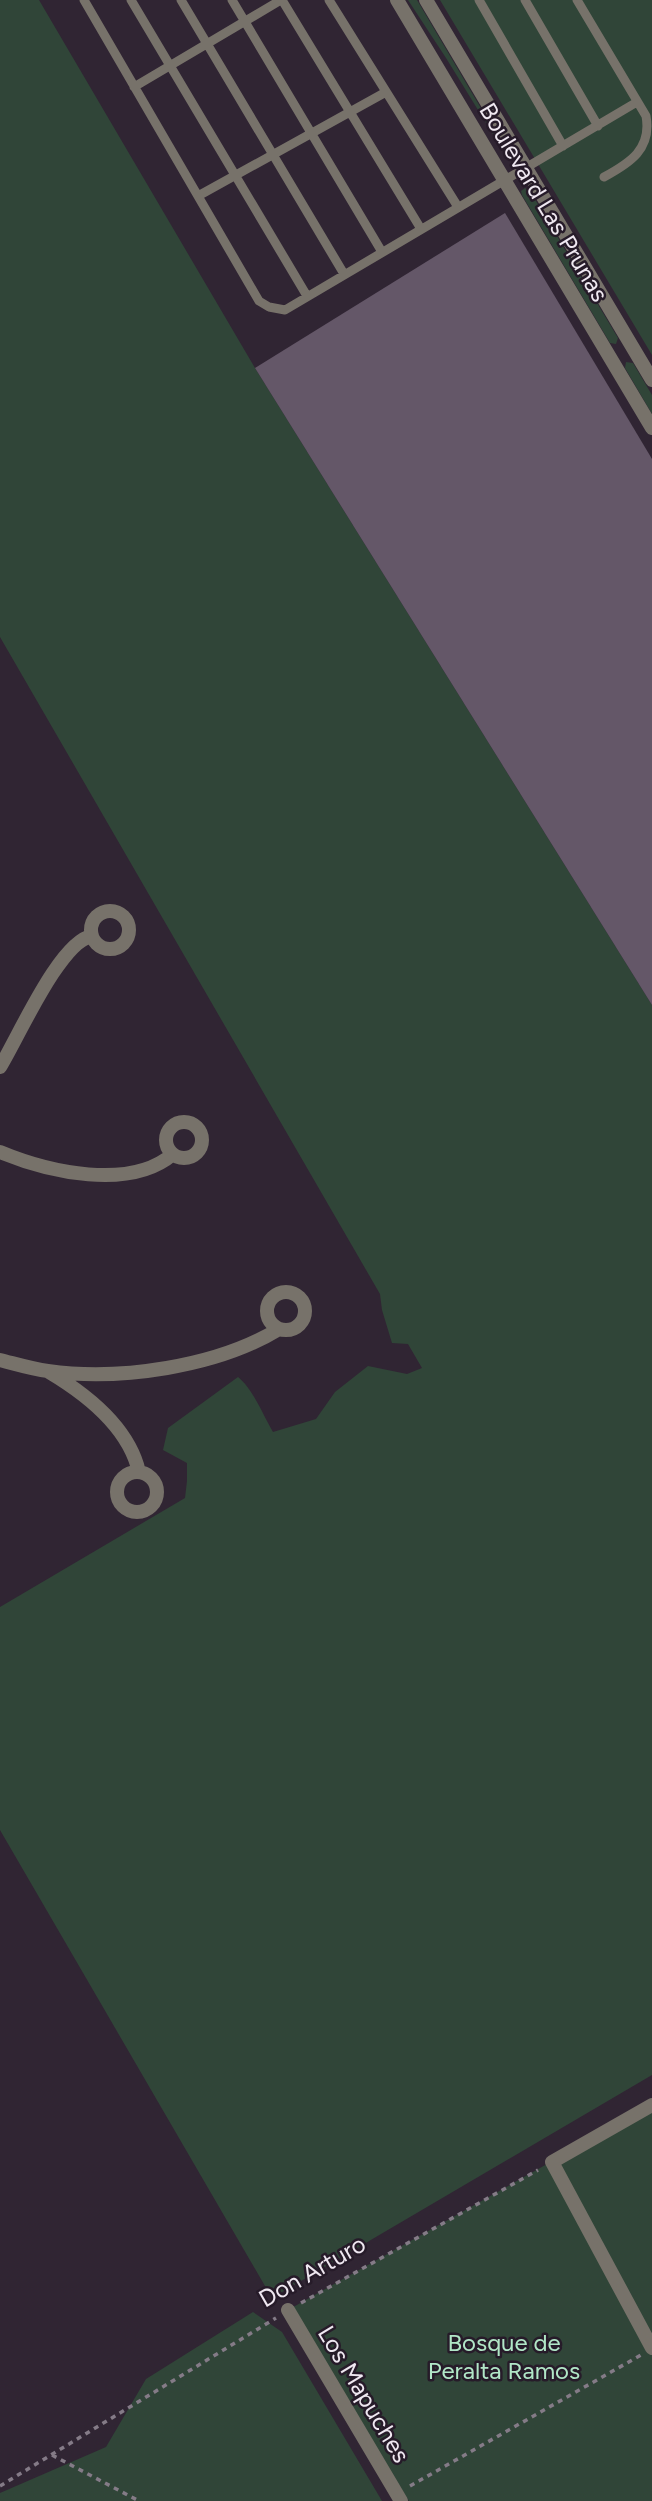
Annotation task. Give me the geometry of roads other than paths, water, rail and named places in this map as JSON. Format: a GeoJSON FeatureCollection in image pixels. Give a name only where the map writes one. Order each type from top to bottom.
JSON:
{"type":"FeatureCollection","features":[{"type":"Feature","properties":{"kind":"street","name":"Boulevard Las Prunas"},"geometry":{"type":"LineString","coordinates":[[397,0],[652,428]]}},
{"type":"Feature","properties":{"kind":"street","name":"Boulevard Las Prunas"},"geometry":{"type":"LineString","coordinates":[[426,0],[652,380]]}},
{"type":"Feature","properties":{"kind":"street"},"geometry":{"type":"LineString","coordinates":[[611,359],[632,347]]}},
{"type":"Feature","properties":{"kind":"street"},"geometry":{"type":"LineString","coordinates":[[0,1067],[59,963],[77,942],[92,936]]}},
{"type":"Feature","properties":{"kind":"street"},"geometry":{"type":"LineString","coordinates":[[0,1152],[47,1168],[92,1174],[138,1172],[153,1168],[173,1154]]}},
{"type":"Feature","properties":{"kind":"street"},"geometry":{"type":"LineString","coordinates":[[0,1360],[48,1371],[95,1374],[132,1372],[207,1359],[254,1344],[279,1329]]}},
{"type":"Feature","properties":{"kind":"street"},"geometry":{"type":"LineString","coordinates":[[48,1371],[78,1390],[111,1423],[132,1451],[139,1472]]}},
{"type":"Feature","properties":{"kind":"street"},"geometry":{"type":"LineString","coordinates":[[652,2105],[552,2162],[652,2348]]}},
{"type":"Feature","properties":{"kind":"street","name":"Los Mapuches"},"geometry":{"type":"LineString","coordinates":[[288,2310],[399,2497]]}},
{"type":"Feature","properties":{"kind":"lane"},"geometry":{"type":"LineString","coordinates":[[84,0],[258,301],[269,307],[285,310],[637,102]]}},
{"type":"Feature","properties":{"kind":"lane"},"geometry":{"type":"LineString","coordinates":[[131,0],[307,296]]}},
{"type":"Feature","properties":{"kind":"lane"},"geometry":{"type":"LineString","coordinates":[[181,0],[344,274]]}},
{"type":"Feature","properties":{"kind":"lane"},"geometry":{"type":"LineString","coordinates":[[232,0],[382,252]]}},
{"type":"Feature","properties":{"kind":"lane"},"geometry":{"type":"LineString","coordinates":[[134,87],[281,0],[421,229]]}},
{"type":"Feature","properties":{"kind":"lane"},"geometry":{"type":"LineString","coordinates":[[329,0],[458,207]]}},
{"type":"Feature","properties":{"kind":"lane"},"geometry":{"type":"LineString","coordinates":[[479,0],[563,146]]}},
{"type":"Feature","properties":{"kind":"lane"},"geometry":{"type":"LineString","coordinates":[[525,0],[598,126]]}},
{"type":"Feature","properties":{"kind":"lane"},"geometry":{"type":"LineString","coordinates":[[577,0],[646,116],[649,127],[646,141],[634,160],[604,177]]}},
{"type":"Feature","properties":{"kind":"lane"},"geometry":{"type":"LineString","coordinates":[[198,196],[386,92]]}},
{"type":"Feature","properties":{"kind":"park label","name":"Bosque de Peralta Ramos"},"geometry":{"type":"Point","coordinates":[504,2356]}}]}
